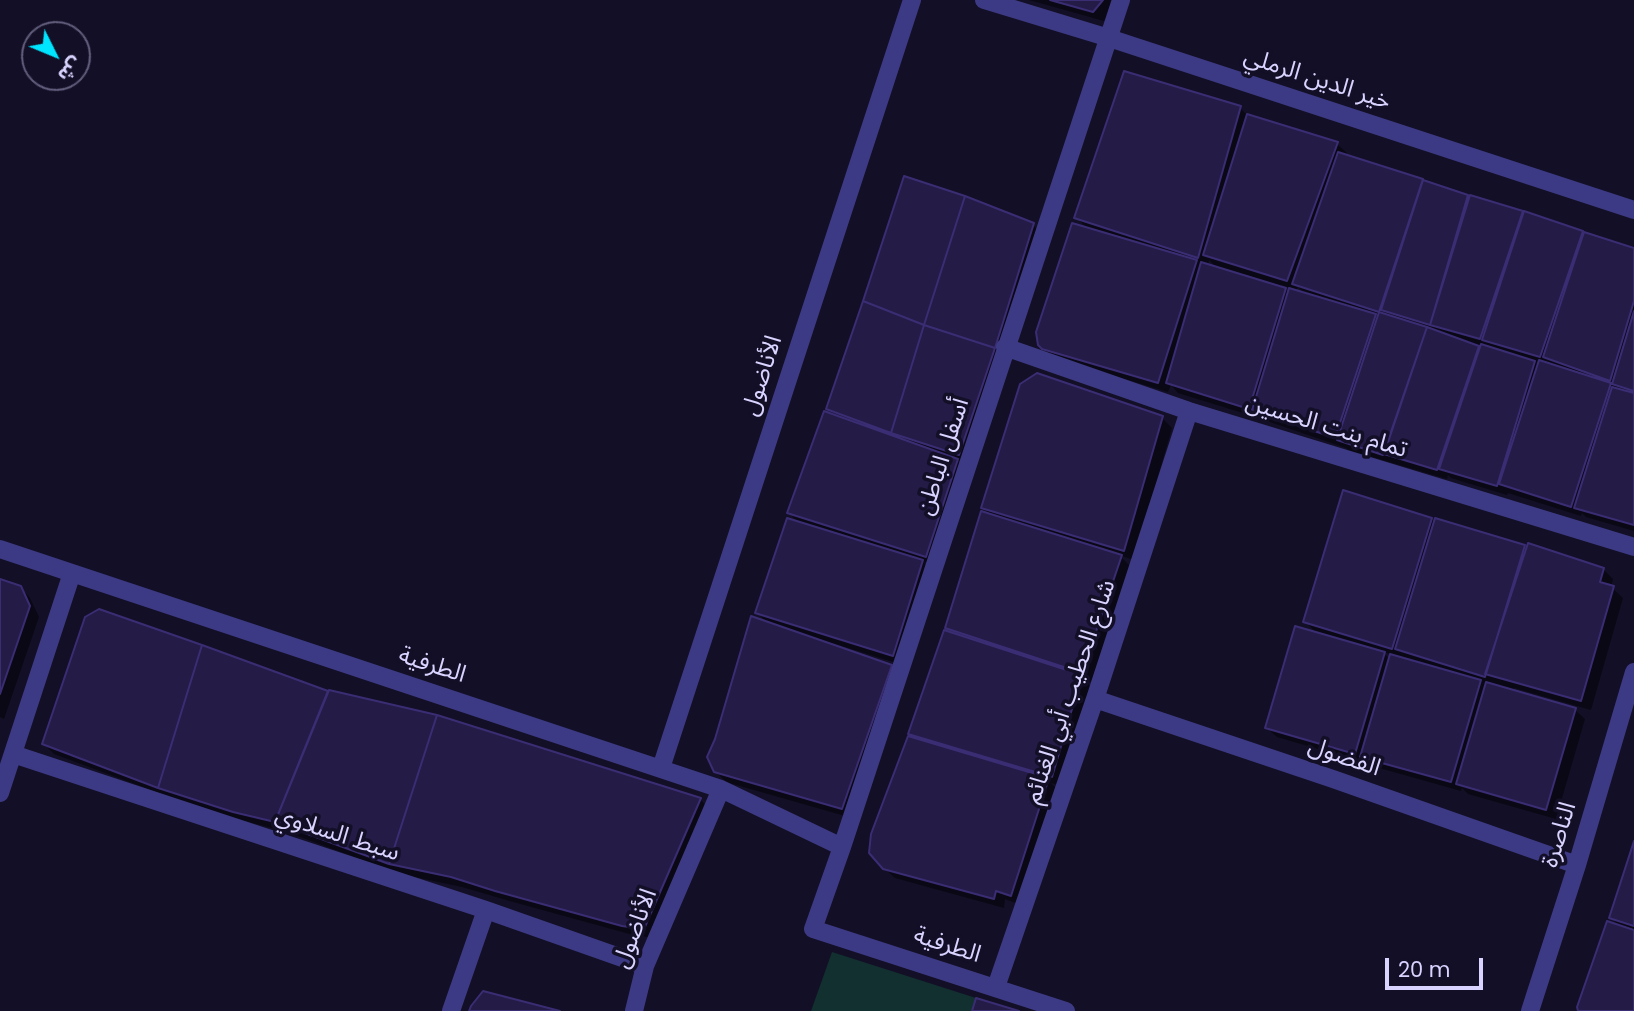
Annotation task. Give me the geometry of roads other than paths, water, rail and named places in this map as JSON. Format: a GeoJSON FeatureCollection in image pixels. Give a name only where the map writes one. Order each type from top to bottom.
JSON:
{"type":"FeatureCollection","features":[{"type":"Feature","properties":{"kind":"street","name":"الأناضول"},"geometry":{"type":"LineString","coordinates":[[661,768],[912,0]]}},
{"type":"Feature","properties":{"kind":"street","name":"خير الدين الرملي"},"geometry":{"type":"LineString","coordinates":[[984,0],[1109,38],[1634,210]]}},
{"type":"Feature","properties":{"kind":"street","name":"أسفل الباطن"},"geometry":{"type":"LineString","coordinates":[[813,929],[1121,0]]}},
{"type":"Feature","properties":{"kind":"street","name":"تمام بنت الحسين"},"geometry":{"type":"LineString","coordinates":[[1005,347],[1189,411],[1634,547]]}},
{"type":"Feature","properties":{"kind":"street","name":"شارع الحطيب أبي الغنائم"},"geometry":{"type":"LineString","coordinates":[[996,987],[1095,699],[1189,411]]}},
{"type":"Feature","properties":{"kind":"street","name":"الطرفية"},"geometry":{"type":"LineString","coordinates":[[0,549],[721,789],[842,847]]}},
{"type":"Feature","properties":{"kind":"street"},"geometry":{"type":"LineString","coordinates":[[0,793],[72,573]]}},
{"type":"Feature","properties":{"kind":"street","name":"الناصرة"},"geometry":{"type":"LineString","coordinates":[[1530,1011],[1634,672]]}},
{"type":"Feature","properties":{"kind":"street","name":"الفضول"},"geometry":{"type":"LineString","coordinates":[[1095,699],[1577,864]]}},
{"type":"Feature","properties":{"kind":"street","name":"سبط السلاوي"},"geometry":{"type":"LineString","coordinates":[[13,754],[486,910],[645,966]]}},
{"type":"Feature","properties":{"kind":"street","name":"الأناضول"},"geometry":{"type":"LineString","coordinates":[[634,1011],[645,966],[721,789]]}},
{"type":"Feature","properties":{"kind":"street"},"geometry":{"type":"LineString","coordinates":[[451,1011],[486,910]]}},
{"type":"Feature","properties":{"kind":"street","name":"الطرفية"},"geometry":{"type":"LineString","coordinates":[[813,929],[1066,1011]]}}]}
